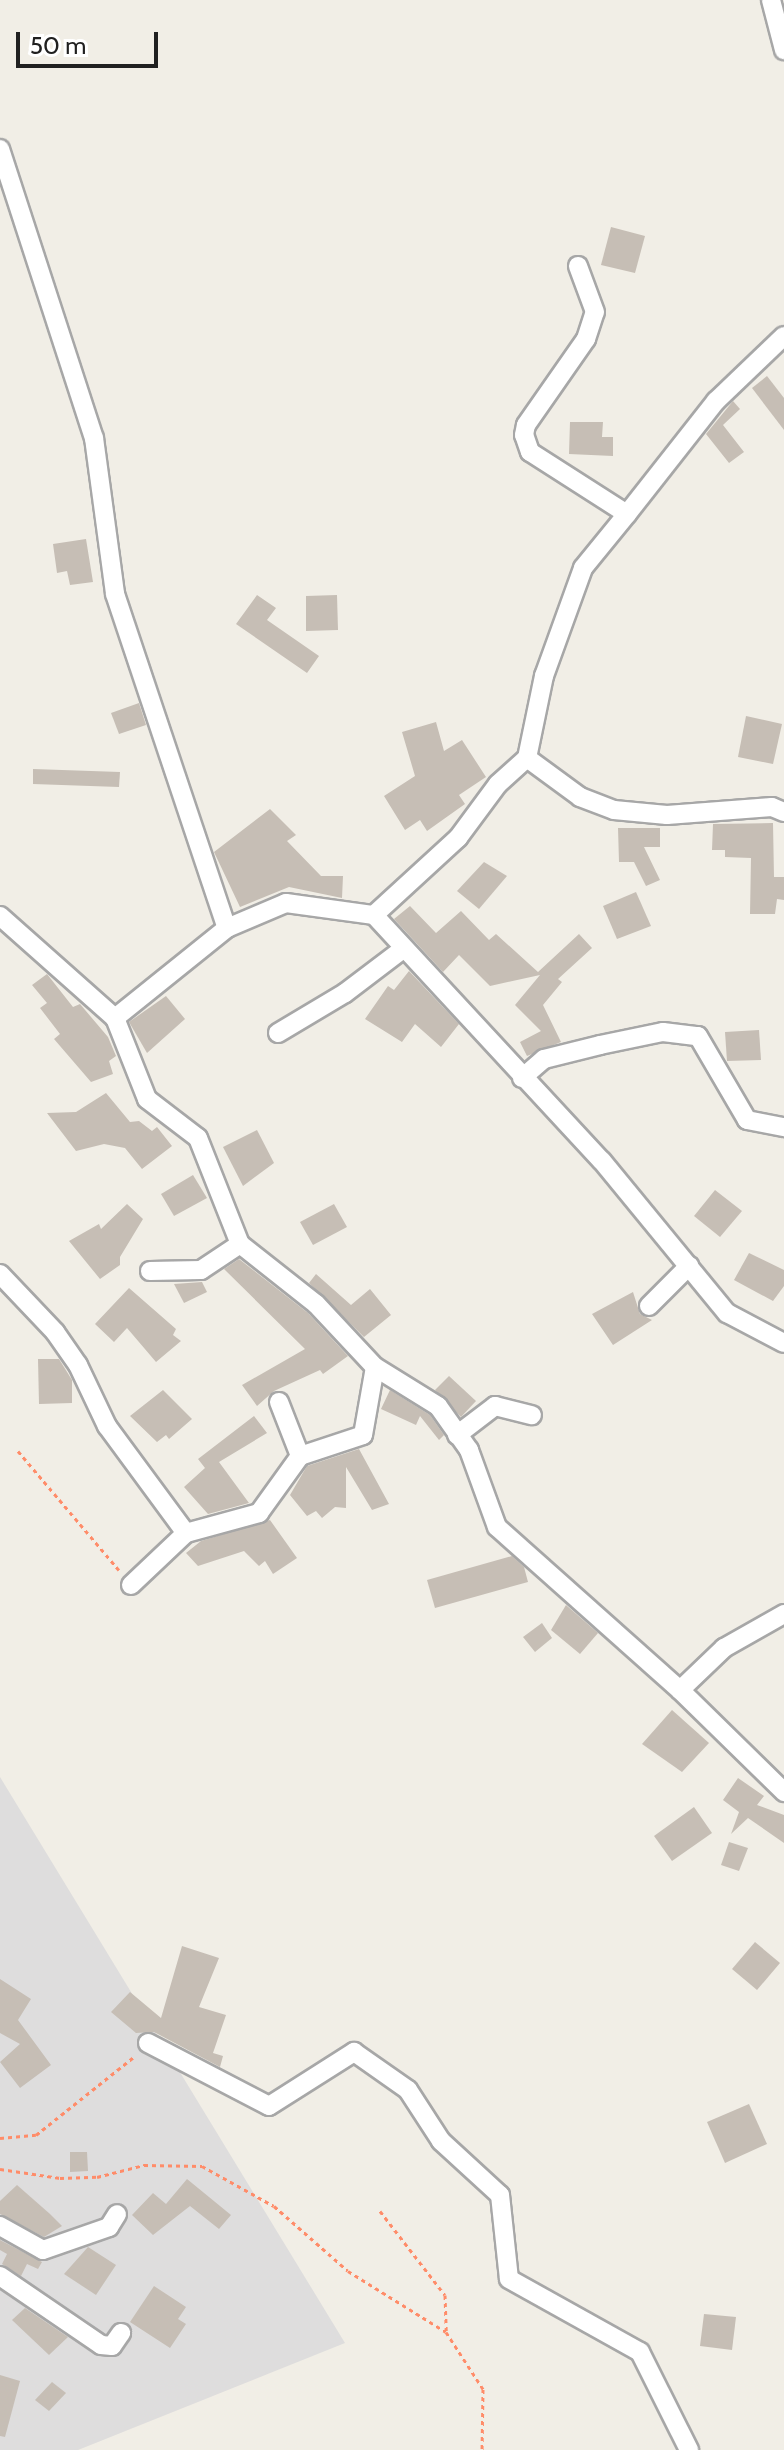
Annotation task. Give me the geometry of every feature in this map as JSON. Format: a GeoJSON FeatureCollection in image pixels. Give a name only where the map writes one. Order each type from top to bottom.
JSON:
{"type":"FeatureCollection","features":[{"type":"Feature","properties":{"kind":"street"},"geometry":{"type":"LineString","coordinates":[[771,0],[784,50]]}},
{"type":"Feature","properties":{"kind":"street"},"geometry":{"type":"LineString","coordinates":[[0,149],[94,438],[115,594],[227,928]]}},
{"type":"Feature","properties":{"kind":"street"},"geometry":{"type":"LineString","coordinates":[[578,266],[595,312],[586,339],[526,425],[524,435],[530,452],[627,514]]}},
{"type":"Feature","properties":{"kind":"street"},"geometry":{"type":"LineString","coordinates":[[374,915],[458,838],[498,784],[527,758],[544,676],[583,568],[716,401],[784,336]]}},
{"type":"Feature","properties":{"kind":"street"},"geometry":{"type":"LineString","coordinates":[[527,758],[580,797],[614,810],[667,815],[772,807],[784,812]]}},
{"type":"Feature","properties":{"kind":"street"},"geometry":{"type":"LineString","coordinates":[[115,1018],[227,928],[286,903],[374,915],[602,1161],[727,1313],[784,1343]]}},
{"type":"Feature","properties":{"kind":"street"},"geometry":{"type":"LineString","coordinates":[[0,916],[115,1018],[147,1099],[198,1138],[240,1244],[316,1304],[375,1367],[438,1406],[469,1450],[497,1527],[680,1690],[784,1792]]}},
{"type":"Feature","properties":{"kind":"street"},"geometry":{"type":"LineString","coordinates":[[278,1033],[345,993],[403,949]]}},
{"type":"Feature","properties":{"kind":"street"},"geometry":{"type":"LineString","coordinates":[[522,1078],[544,1059],[600,1045],[663,1032],[698,1036],[747,1120],[784,1127]]}},
{"type":"Feature","properties":{"kind":"street"},"geometry":{"type":"LineString","coordinates":[[150,1271],[201,1270],[240,1244]]}},
{"type":"Feature","properties":{"kind":"street"},"geometry":{"type":"LineString","coordinates":[[649,1306],[689,1266]]}},
{"type":"Feature","properties":{"kind":"street"},"geometry":{"type":"LineString","coordinates":[[0,1274],[55,1332],[78,1365],[107,1426],[186,1533]]}},
{"type":"Feature","properties":{"kind":"street"},"geometry":{"type":"LineString","coordinates":[[131,1585],[186,1533],[259,1513],[300,1456],[363,1435],[375,1367]]}},
{"type":"Feature","properties":{"kind":"street"},"geometry":{"type":"LineString","coordinates":[[279,1402],[300,1456]]}},
{"type":"Feature","properties":{"kind":"street"},"geometry":{"type":"LineString","coordinates":[[457,1435],[495,1406],[532,1415]]}},
{"type":"Feature","properties":{"kind":"street"},"geometry":{"type":"LineString","coordinates":[[680,1690],[724,1648],[784,1614]]}},
{"type":"Feature","properties":{"kind":"street"},"geometry":{"type":"LineString","coordinates":[[148,2043],[269,2106],[354,2052],[408,2090],[441,2141],[500,2195],[509,2279],[640,2352],[689,2450]]}},
{"type":"Feature","properties":{"kind":"street"},"geometry":{"type":"LineString","coordinates":[[0,2226],[43,2250],[109,2227],[117,2214]]}},
{"type":"Feature","properties":{"kind":"street"},"geometry":{"type":"LineString","coordinates":[[0,2276],[101,2345],[112,2346],[121,2333]]}},
{"type":"Feature","properties":{"kind":"path"},"geometry":{"type":"LineString","coordinates":[[18,1451],[131,1585]]}},
{"type":"Feature","properties":{"kind":"path"},"geometry":{"type":"LineString","coordinates":[[0,2138],[36,2135],[148,2043]]}},
{"type":"Feature","properties":{"kind":"path"},"geometry":{"type":"LineString","coordinates":[[0,2169],[60,2178],[97,2177],[144,2165],[202,2166],[274,2206],[348,2271],[446,2332],[483,2389],[482,2450]]}},
{"type":"Feature","properties":{"kind":"path"},"geometry":{"type":"LineString","coordinates":[[380,2211],[445,2295],[446,2332]]}},
{"type":"Feature","properties":{"kind":"shaded area"},"geometry":{"type":"Polygon","coordinates":[[[0,1777],[345,2343],[78,2450],[0,2450],[0,1777]]]}},
{"type":"Feature","properties":{"kind":"building"},"geometry":{"type":"Polygon","coordinates":[[[611,227],[645,236],[635,273],[601,265],[611,227]]]}},
{"type":"Feature","properties":{"kind":"building"},"geometry":{"type":"Polygon","coordinates":[[[767,376],[784,398],[784,430],[752,388],[767,376]]]}},
{"type":"Feature","properties":{"kind":"building"},"geometry":{"type":"Polygon","coordinates":[[[733,401],[740,409],[723,425],[744,452],[729,463],[706,434],[733,401]]]}},
{"type":"Feature","properties":{"kind":"building"},"geometry":{"type":"Polygon","coordinates":[[[570,422],[603,422],[602,437],[613,437],[613,456],[569,454],[570,422]]]}},
{"type":"Feature","properties":{"kind":"building"},"geometry":{"type":"Polygon","coordinates":[[[86,539],[93,582],[70,585],[67,571],[57,573],[53,544],[86,539]]]}},
{"type":"Feature","properties":{"kind":"building"},"geometry":{"type":"Polygon","coordinates":[[[257,595],[276,608],[267,620],[319,656],[307,673],[236,624],[257,595]]]}},
{"type":"Feature","properties":{"kind":"building"},"geometry":{"type":"Polygon","coordinates":[[[337,595],[338,630],[306,631],[306,596],[337,595]]]}},
{"type":"Feature","properties":{"kind":"building"},"geometry":{"type":"Polygon","coordinates":[[[139,703],[146,725],[119,734],[111,713],[139,703]]]}},
{"type":"Feature","properties":{"kind":"building"},"geometry":{"type":"Polygon","coordinates":[[[746,716],[782,724],[773,764],[738,757],[746,716]]]}},
{"type":"Feature","properties":{"kind":"building"},"geometry":{"type":"Polygon","coordinates":[[[436,722],[444,751],[462,740],[486,777],[459,795],[465,804],[427,831],[420,820],[405,830],[384,796],[415,776],[402,732],[436,722]]]}},
{"type":"Feature","properties":{"kind":"building"},"geometry":{"type":"Polygon","coordinates":[[[33,769],[120,772],[119,787],[33,784],[33,769]]]}},
{"type":"Feature","properties":{"kind":"building"},"geometry":{"type":"Polygon","coordinates":[[[270,809],[296,835],[287,841],[321,876],[343,876],[342,898],[289,887],[240,907],[214,852],[270,809]]]}},
{"type":"Feature","properties":{"kind":"building"},"geometry":{"type":"Polygon","coordinates":[[[773,823],[774,877],[784,877],[784,900],[777,899],[775,914],[750,914],[751,858],[725,857],[725,850],[712,850],[713,824],[773,823]]]}},
{"type":"Feature","properties":{"kind":"building"},"geometry":{"type":"Polygon","coordinates":[[[618,828],[660,828],[660,847],[644,847],[660,880],[646,886],[634,862],[619,862],[618,828]]]}},
{"type":"Feature","properties":{"kind":"building"},"geometry":{"type":"Polygon","coordinates":[[[484,862],[507,876],[479,909],[457,891],[484,862]]]}},
{"type":"Feature","properties":{"kind":"building"},"geometry":{"type":"Polygon","coordinates":[[[636,892],[651,926],[617,939],[603,906],[636,892]]]}},
{"type":"Feature","properties":{"kind":"building"},"geometry":{"type":"Polygon","coordinates":[[[410,906],[436,933],[461,911],[489,940],[496,934],[538,972],[579,934],[592,948],[558,979],[562,982],[543,1005],[561,1042],[527,1056],[520,1042],[541,1031],[515,1005],[540,975],[490,986],[459,955],[443,972],[394,919],[410,906]]]}},
{"type":"Feature","properties":{"kind":"building"},"geometry":{"type":"Polygon","coordinates":[[[409,971],[459,1024],[441,1047],[415,1024],[402,1042],[365,1019],[388,986],[394,990],[409,971]]]}},
{"type":"Feature","properties":{"kind":"building"},"geometry":{"type":"Polygon","coordinates":[[[47,974],[73,1007],[80,1004],[108,1037],[116,1056],[109,1061],[113,1074],[91,1082],[54,1039],[60,1034],[40,1008],[47,1003],[32,985],[47,974]]]}},
{"type":"Feature","properties":{"kind":"building"},"geometry":{"type":"Polygon","coordinates":[[[166,996],[185,1019],[147,1053],[129,1022],[166,996]]]}},
{"type":"Feature","properties":{"kind":"building"},"geometry":{"type":"Polygon","coordinates":[[[759,1030],[761,1060],[727,1061],[725,1032],[759,1030]]]}},
{"type":"Feature","properties":{"kind":"building"},"geometry":{"type":"Polygon","coordinates":[[[106,1093],[130,1122],[139,1121],[152,1131],[157,1127],[172,1146],[142,1169],[125,1148],[104,1144],[76,1151],[47,1113],[76,1112],[106,1093]]]}},
{"type":"Feature","properties":{"kind":"building"},"geometry":{"type":"Polygon","coordinates":[[[257,1130],[274,1163],[243,1186],[223,1147],[257,1130]]]}},
{"type":"Feature","properties":{"kind":"building"},"geometry":{"type":"Polygon","coordinates":[[[193,1175],[207,1198],[174,1216],[161,1194],[193,1175]]]}},
{"type":"Feature","properties":{"kind":"building"},"geometry":{"type":"Polygon","coordinates":[[[715,1190],[742,1211],[720,1237],[694,1216],[715,1190]]]}},
{"type":"Feature","properties":{"kind":"building"},"geometry":{"type":"Polygon","coordinates":[[[127,1204],[143,1219],[120,1257],[120,1265],[100,1279],[69,1241],[99,1224],[101,1229],[127,1204]]]}},
{"type":"Feature","properties":{"kind":"building"},"geometry":{"type":"Polygon","coordinates":[[[334,1204],[347,1227],[313,1245],[300,1222],[334,1204]]]}},
{"type":"Feature","properties":{"kind":"building"},"geometry":{"type":"Polygon","coordinates":[[[749,1253],[784,1270],[784,1286],[773,1301],[734,1280],[749,1253]]]}},
{"type":"Feature","properties":{"kind":"building"},"geometry":{"type":"Polygon","coordinates":[[[239,1259],[308,1313],[348,1356],[323,1374],[320,1370],[274,1391],[257,1406],[242,1385],[305,1349],[224,1269],[239,1259]]]}},
{"type":"Feature","properties":{"kind":"building"},"geometry":{"type":"Polygon","coordinates":[[[316,1274],[351,1305],[370,1289],[391,1315],[364,1337],[309,1283],[316,1274]]]}},
{"type":"Feature","properties":{"kind":"building"},"geometry":{"type":"Polygon","coordinates":[[[202,1282],[207,1292],[184,1303],[174,1284],[202,1282]]]}},
{"type":"Feature","properties":{"kind":"building"},"geometry":{"type":"Polygon","coordinates":[[[129,1288],[176,1329],[173,1335],[181,1341],[156,1362],[127,1328],[114,1342],[95,1324],[129,1288]]]}},
{"type":"Feature","properties":{"kind":"building"},"geometry":{"type":"Polygon","coordinates":[[[633,1292],[640,1314],[652,1320],[613,1345],[592,1314],[633,1292]]]}},
{"type":"Feature","properties":{"kind":"building"},"geometry":{"type":"Polygon","coordinates":[[[38,1359],[59,1359],[72,1380],[72,1403],[39,1404],[38,1359]]]}},
{"type":"Feature","properties":{"kind":"building"},"geometry":{"type":"Polygon","coordinates":[[[449,1376],[476,1401],[461,1417],[435,1390],[449,1376]]]}},
{"type":"Feature","properties":{"kind":"building"},"geometry":{"type":"Polygon","coordinates":[[[163,1390],[192,1419],[169,1439],[166,1435],[157,1442],[130,1416],[163,1390]]]}},
{"type":"Feature","properties":{"kind":"building"},"geometry":{"type":"Polygon","coordinates":[[[390,1390],[430,1415],[444,1435],[439,1440],[420,1416],[416,1425],[381,1409],[390,1390]]]}},
{"type":"Feature","properties":{"kind":"building"},"geometry":{"type":"Polygon","coordinates":[[[254,1416],[267,1433],[219,1462],[249,1503],[208,1514],[184,1487],[205,1468],[198,1459],[254,1416]]]}},
{"type":"Feature","properties":{"kind":"building"},"geometry":{"type":"Polygon","coordinates":[[[359,1449],[389,1504],[372,1510],[346,1467],[346,1508],[335,1507],[322,1518],[316,1511],[307,1516],[290,1495],[307,1466],[359,1449]]]}},
{"type":"Feature","properties":{"kind":"building"},"geometry":{"type":"Polygon","coordinates":[[[270,1520],[297,1558],[273,1574],[265,1561],[259,1566],[244,1551],[198,1566],[186,1553],[201,1541],[270,1520]]]}},
{"type":"Feature","properties":{"kind":"building"},"geometry":{"type":"Polygon","coordinates":[[[512,1556],[524,1567],[528,1582],[435,1608],[427,1580],[512,1556]]]}},
{"type":"Feature","properties":{"kind":"building"},"geometry":{"type":"Polygon","coordinates":[[[566,1605],[598,1633],[580,1654],[551,1630],[566,1605]]]}},
{"type":"Feature","properties":{"kind":"building"},"geometry":{"type":"Polygon","coordinates":[[[542,1623],[552,1638],[535,1652],[523,1637],[542,1623]]]}},
{"type":"Feature","properties":{"kind":"building"},"geometry":{"type":"Polygon","coordinates":[[[672,1710],[709,1743],[682,1772],[642,1744],[672,1710]]]}},
{"type":"Feature","properties":{"kind":"building"},"geometry":{"type":"Polygon","coordinates":[[[738,1778],[764,1796],[757,1805],[784,1815],[784,1843],[748,1818],[731,1834],[739,1812],[723,1800],[738,1778]]]}},
{"type":"Feature","properties":{"kind":"building"},"geometry":{"type":"Polygon","coordinates":[[[694,1807],[712,1833],[672,1861],[654,1836],[694,1807]]]}},
{"type":"Feature","properties":{"kind":"building"},"geometry":{"type":"Polygon","coordinates":[[[729,1842],[748,1848],[739,1871],[721,1865],[729,1842]]]}},
{"type":"Feature","properties":{"kind":"building"},"geometry":{"type":"Polygon","coordinates":[[[755,1942],[780,1963],[757,1990],[732,1969],[755,1942]]]}},
{"type":"Feature","properties":{"kind":"building"},"geometry":{"type":"Polygon","coordinates":[[[182,1946],[219,1958],[199,2007],[226,2015],[213,2053],[223,2056],[220,2067],[154,2032],[136,2033],[111,2012],[130,1992],[161,2018],[182,1946]]]}},
{"type":"Feature","properties":{"kind":"building"},"geometry":{"type":"Polygon","coordinates":[[[0,1979],[31,1999],[18,2020],[51,2065],[20,2088],[0,2062],[20,2044],[0,2033],[0,1979]]]}},
{"type":"Feature","properties":{"kind":"building"},"geometry":{"type":"Polygon","coordinates":[[[749,2104],[767,2144],[725,2163],[707,2122],[749,2104]]]}},
{"type":"Feature","properties":{"kind":"building"},"geometry":{"type":"Polygon","coordinates":[[[70,2152],[87,2152],[88,2171],[70,2172],[70,2152]]]}},
{"type":"Feature","properties":{"kind":"building"},"geometry":{"type":"Polygon","coordinates":[[[187,2179],[231,2215],[219,2229],[190,2206],[153,2235],[132,2215],[153,2193],[166,2204],[187,2179]]]}},
{"type":"Feature","properties":{"kind":"building"},"geometry":{"type":"Polygon","coordinates":[[[17,2185],[62,2226],[44,2237],[0,2214],[0,2201],[17,2185]]]}},
{"type":"Feature","properties":{"kind":"building"},"geometry":{"type":"Polygon","coordinates":[[[0,2240],[42,2262],[38,2269],[27,2264],[21,2276],[2,2264],[7,2254],[0,2250],[0,2240]]]}},
{"type":"Feature","properties":{"kind":"building"},"geometry":{"type":"Polygon","coordinates":[[[88,2247],[116,2265],[96,2295],[64,2274],[88,2247]]]}},
{"type":"Feature","properties":{"kind":"building"},"geometry":{"type":"Polygon","coordinates":[[[154,2286],[186,2307],[178,2319],[186,2324],[170,2348],[130,2322],[154,2286]]]}},
{"type":"Feature","properties":{"kind":"building"},"geometry":{"type":"Polygon","coordinates":[[[25,2308],[68,2337],[49,2355],[12,2320],[25,2308]]]}},
{"type":"Feature","properties":{"kind":"building"},"geometry":{"type":"Polygon","coordinates":[[[704,2314],[736,2317],[732,2350],[700,2346],[704,2314]]]}},
{"type":"Feature","properties":{"kind":"building"},"geometry":{"type":"Polygon","coordinates":[[[0,2375],[20,2381],[5,2437],[0,2436],[0,2375]]]}},
{"type":"Feature","properties":{"kind":"building"},"geometry":{"type":"Polygon","coordinates":[[[52,2382],[66,2393],[49,2411],[35,2400],[52,2382]]]}}]}
